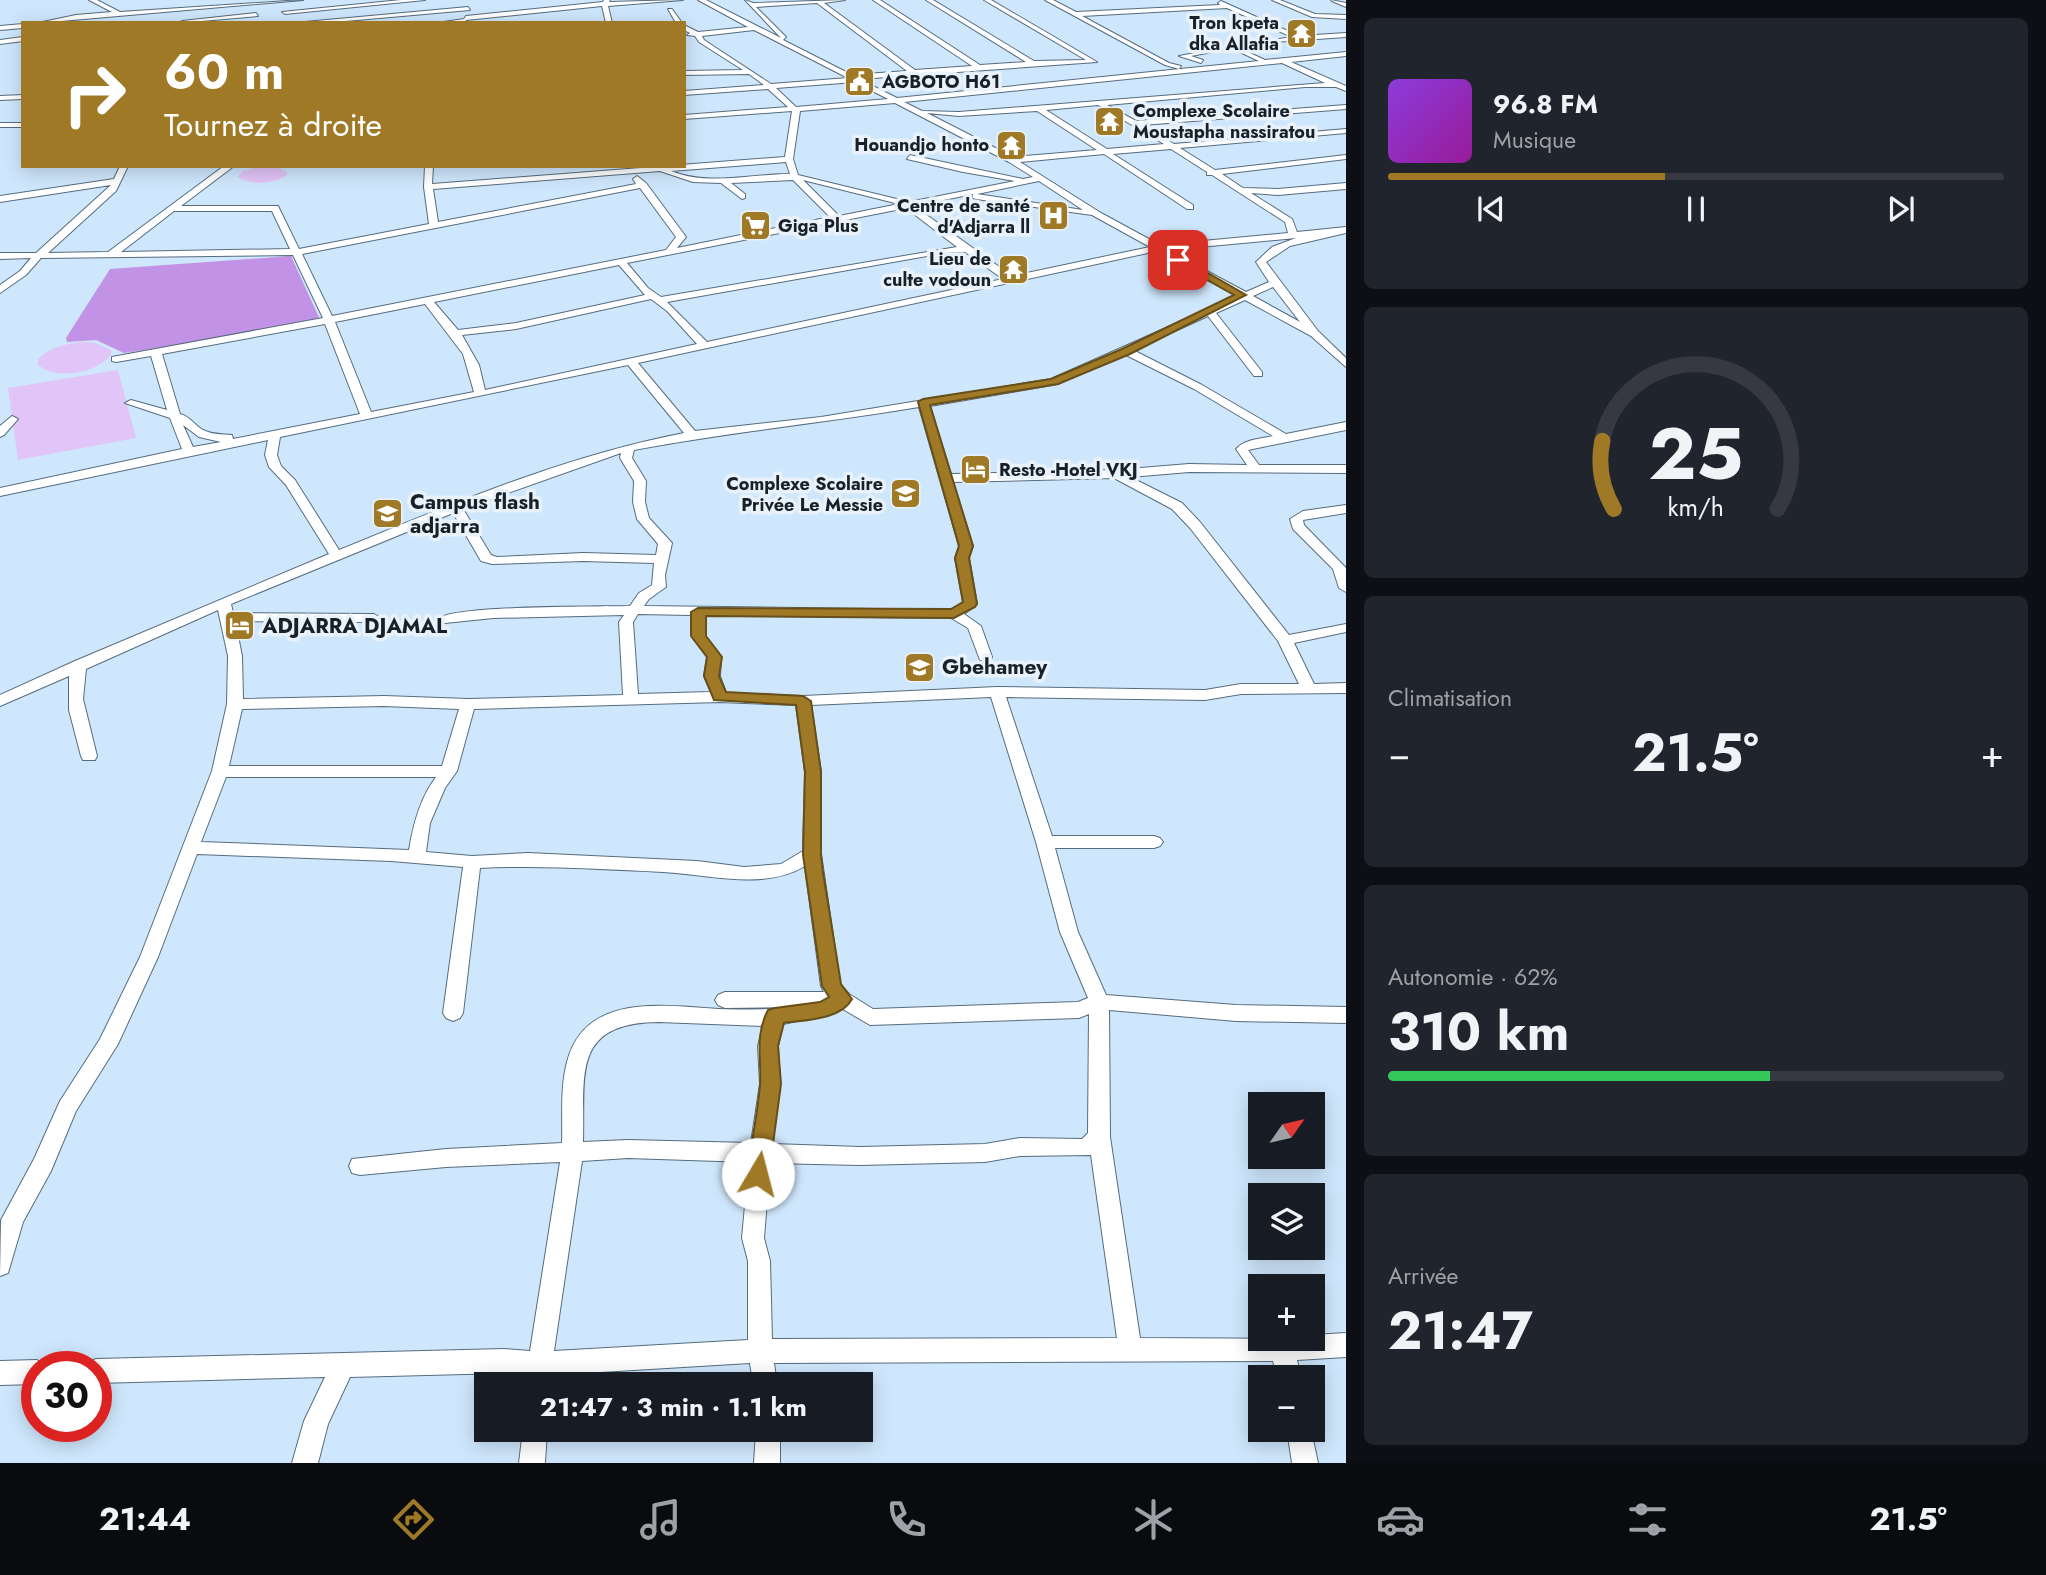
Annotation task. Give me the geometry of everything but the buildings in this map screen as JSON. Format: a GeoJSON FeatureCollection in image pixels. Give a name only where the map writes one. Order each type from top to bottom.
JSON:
{"type":"FeatureCollection","features":[{"type":"Feature","properties":{"kind":"street"},"geometry":{"type":"LineString","coordinates":[[92,0],[121,14]]}},
{"type":"Feature","properties":{"kind":"street"},"geometry":{"type":"LineString","coordinates":[[156,0],[177,10]]}},
{"type":"Feature","properties":{"kind":"street"},"geometry":{"type":"LineString","coordinates":[[65,21],[300,0]]}},
{"type":"Feature","properties":{"kind":"street"},"geometry":{"type":"LineString","coordinates":[[327,0],[339,21],[468,9]]}},
{"type":"Feature","properties":{"kind":"street"},"geometry":{"type":"LineString","coordinates":[[277,13],[422,0]]}},
{"type":"Feature","properties":{"kind":"street"},"geometry":{"type":"LineString","coordinates":[[470,0],[465,20],[522,9],[606,2],[680,0]]}},
{"type":"Feature","properties":{"kind":"street"},"geometry":{"type":"LineString","coordinates":[[701,0],[1012,160],[1037,180],[1315,334]]}},
{"type":"Feature","properties":{"kind":"street"},"geometry":{"type":"LineString","coordinates":[[746,0],[794,48]]}},
{"type":"Feature","properties":{"kind":"street"},"geometry":{"type":"LineString","coordinates":[[753,5],[842,0]]}},
{"type":"Feature","properties":{"kind":"street"},"geometry":{"type":"LineString","coordinates":[[876,0],[902,16],[912,27],[980,68]]}},
{"type":"Feature","properties":{"kind":"street"},"geometry":{"type":"LineString","coordinates":[[929,0],[1033,63]]}},
{"type":"Feature","properties":{"kind":"street"},"geometry":{"type":"LineString","coordinates":[[987,0],[1118,76]]}},
{"type":"Feature","properties":{"kind":"street"},"geometry":{"type":"LineString","coordinates":[[1048,0],[1168,67]]}},
{"type":"Feature","properties":{"kind":"street"},"geometry":{"type":"LineString","coordinates":[[1156,0],[1172,8]]}},
{"type":"Feature","properties":{"kind":"street"},"geometry":{"type":"LineString","coordinates":[[1275,0],[1314,16],[1346,16]]}},
{"type":"Feature","properties":{"kind":"street"},"geometry":{"type":"LineString","coordinates":[[1334,0],[1346,5]]}},
{"type":"Feature","properties":{"kind":"street"},"geometry":{"type":"LineString","coordinates":[[1101,1],[1123,13]]}},
{"type":"Feature","properties":{"kind":"street"},"geometry":{"type":"LineString","coordinates":[[606,2],[609,21]]}},
{"type":"Feature","properties":{"kind":"street"},"geometry":{"type":"LineString","coordinates":[[820,2],[913,72]]}},
{"type":"Feature","properties":{"kind":"street"},"geometry":{"type":"LineString","coordinates":[[1074,14],[1123,13],[1220,3],[1299,38]]}},
{"type":"Feature","properties":{"kind":"street"},"geometry":{"type":"LineString","coordinates":[[522,9],[525,21]]}},
{"type":"Feature","properties":{"kind":"street"},"geometry":{"type":"LineString","coordinates":[[670,10],[678,21]]}},
{"type":"Feature","properties":{"kind":"street"},"geometry":{"type":"LineString","coordinates":[[201,21],[263,14]]}},
{"type":"Feature","properties":{"kind":"street"},"geometry":{"type":"LineString","coordinates":[[0,28],[21,26]]}},
{"type":"Feature","properties":{"kind":"street"},"geometry":{"type":"LineString","coordinates":[[686,28],[698,35],[701,41],[751,72],[796,110],[789,159],[795,177],[838,219]]}},
{"type":"Feature","properties":{"kind":"street"},"geometry":{"type":"LineString","coordinates":[[686,36],[755,28]]}},
{"type":"Feature","properties":{"kind":"street"},"geometry":{"type":"LineString","coordinates":[[1264,61],[1232,47],[1346,34]]}},
{"type":"Feature","properties":{"kind":"street"},"geometry":{"type":"LineString","coordinates":[[0,42],[21,39]]}},
{"type":"Feature","properties":{"kind":"street"},"geometry":{"type":"LineString","coordinates":[[1210,51],[1182,56],[1213,66]]}},
{"type":"Feature","properties":{"kind":"street"},"geometry":{"type":"LineString","coordinates":[[686,117],[895,100],[1118,76],[1168,67],[1189,69],[1343,56]]}},
{"type":"Feature","properties":{"kind":"street"},"geometry":{"type":"LineString","coordinates":[[1280,60],[1346,89]]}},
{"type":"Feature","properties":{"kind":"street"},"geometry":{"type":"LineString","coordinates":[[686,93],[770,88],[913,72],[1033,63],[1094,62]]}},
{"type":"Feature","properties":{"kind":"street"},"geometry":{"type":"LineString","coordinates":[[686,73],[751,72]]}},
{"type":"Feature","properties":{"kind":"street"},"geometry":{"type":"LineString","coordinates":[[1065,82],[1076,89]]}},
{"type":"Feature","properties":{"kind":"street"},"geometry":{"type":"LineString","coordinates":[[915,110],[959,114],[1305,85],[1337,85]]}},
{"type":"Feature","properties":{"kind":"street"},"geometry":{"type":"LineString","coordinates":[[1087,96],[1289,220],[1293,235]]}},
{"type":"Feature","properties":{"kind":"street"},"geometry":{"type":"LineString","coordinates":[[0,98],[21,97]]}},
{"type":"Feature","properties":{"kind":"street"},"geometry":{"type":"LineString","coordinates":[[1132,124],[1346,107]]}},
{"type":"Feature","properties":{"kind":"street"},"geometry":{"type":"LineString","coordinates":[[1039,108],[1190,207]]}},
{"type":"Feature","properties":{"kind":"street"},"geometry":{"type":"LineString","coordinates":[[0,125],[21,125]]}},
{"type":"Feature","properties":{"kind":"street"},"geometry":{"type":"LineString","coordinates":[[1012,160],[1346,131]]}},
{"type":"Feature","properties":{"kind":"street"},"geometry":{"type":"LineString","coordinates":[[686,156],[743,196]]}},
{"type":"Feature","properties":{"kind":"street"},"geometry":{"type":"LineString","coordinates":[[910,157],[947,167],[1037,180]]}},
{"type":"Feature","properties":{"kind":"street"},"geometry":{"type":"LineString","coordinates":[[1210,173],[1346,157]]}},
{"type":"Feature","properties":{"kind":"street"},"geometry":{"type":"LineString","coordinates":[[686,167],[789,159]]}},
{"type":"Feature","properties":{"kind":"street"},"geometry":{"type":"LineString","coordinates":[[0,290],[23,273],[37,257],[113,189],[123,168]]}},
{"type":"Feature","properties":{"kind":"street"},"geometry":{"type":"LineString","coordinates":[[110,256],[227,168]]}},
{"type":"Feature","properties":{"kind":"street"},"geometry":{"type":"LineString","coordinates":[[429,168],[428,187],[434,226]]}},
{"type":"Feature","properties":{"kind":"street"},"geometry":{"type":"LineString","coordinates":[[617,168],[643,185],[681,237],[669,252]]}},
{"type":"Feature","properties":{"kind":"street"},"geometry":{"type":"LineString","coordinates":[[428,187],[674,168]]}},
{"type":"Feature","properties":{"kind":"street"},"geometry":{"type":"LineString","coordinates":[[661,169],[680,178],[795,177],[887,200],[930,202]]}},
{"type":"Feature","properties":{"kind":"street"},"geometry":{"type":"LineString","coordinates":[[116,359],[329,320],[1037,180]]}},
{"type":"Feature","properties":{"kind":"street"},"geometry":{"type":"LineString","coordinates":[[0,200],[118,181]]}},
{"type":"Feature","properties":{"kind":"street"},"geometry":{"type":"LineString","coordinates":[[0,257],[297,252],[643,185]]}},
{"type":"Feature","properties":{"kind":"street"},"geometry":{"type":"LineString","coordinates":[[1238,189],[1278,192],[1346,186]]}},
{"type":"Feature","properties":{"kind":"street"},"geometry":{"type":"LineString","coordinates":[[967,195],[1098,215]]}},
{"type":"Feature","properties":{"kind":"street"},"geometry":{"type":"LineString","coordinates":[[909,206],[966,250],[1011,280]]}},
{"type":"Feature","properties":{"kind":"street"},"geometry":{"type":"LineString","coordinates":[[175,209],[275,208],[329,320],[367,417]]}},
{"type":"Feature","properties":{"kind":"street"},"geometry":{"type":"LineString","coordinates":[[0,492],[480,394],[1158,248],[1346,230]]}},
{"type":"Feature","properties":{"kind":"street"},"geometry":{"type":"LineString","coordinates":[[1327,232],[1280,247],[1261,262],[1265,272],[1276,282],[1315,334],[1346,364]]}},
{"type":"Feature","properties":{"kind":"street"},"geometry":{"type":"LineString","coordinates":[[455,333],[516,326],[656,298],[944,250],[966,250]]}},
{"type":"Feature","properties":{"kind":"street"},"geometry":{"type":"LineString","coordinates":[[621,262],[704,345]]}},
{"type":"Feature","properties":{"kind":"street"},"geometry":{"type":"LineString","coordinates":[[0,701],[80,664],[226,610],[337,557],[456,508],[629,447],[692,435],[821,420],[1054,382],[1210,312],[1241,295],[1276,282]]}},
{"type":"Feature","properties":{"kind":"street"},"geometry":{"type":"LineString","coordinates":[[427,300],[455,333],[477,370],[480,394]]}},
{"type":"Feature","properties":{"kind":"street"},"geometry":{"type":"LineString","coordinates":[[1210,312],[1258,374]]}},
{"type":"Feature","properties":{"kind":"street"},"geometry":{"type":"LineString","coordinates":[[1126,351],[1198,387],[1280,436]]}},
{"type":"Feature","properties":{"kind":"street"},"geometry":{"type":"LineString","coordinates":[[156,353],[179,430],[189,452]]}},
{"type":"Feature","properties":{"kind":"street"},"geometry":{"type":"LineString","coordinates":[[630,361],[692,435]]}},
{"type":"Feature","properties":{"kind":"street"},"geometry":{"type":"LineString","coordinates":[[923,402],[966,546],[962,558],[970,604],[954,614]]}},
{"type":"Feature","properties":{"kind":"street"},"geometry":{"type":"LineString","coordinates":[[131,403],[185,419],[191,429],[212,439],[253,440]]}},
{"type":"Feature","properties":{"kind":"street"},"geometry":{"type":"LineString","coordinates":[[0,433],[12,419]]}},
{"type":"Feature","properties":{"kind":"street"},"geometry":{"type":"LineString","coordinates":[[1255,468],[1242,449],[1247,445],[1280,436],[1346,426]]}},
{"type":"Feature","properties":{"kind":"street"},"geometry":{"type":"LineString","coordinates":[[274,437],[271,455],[275,467],[290,483],[337,557]]}},
{"type":"Feature","properties":{"kind":"street"},"geometry":{"type":"LineString","coordinates":[[629,447],[626,458],[640,481],[639,502],[643,519],[665,543],[660,559],[659,587],[644,596],[626,622],[631,700]]}},
{"type":"Feature","properties":{"kind":"street"},"geometry":{"type":"LineString","coordinates":[[946,478],[1116,474],[1189,468],[1346,469]]}},
{"type":"Feature","properties":{"kind":"street"},"geometry":{"type":"LineString","coordinates":[[1116,474],[1178,506],[1285,640],[1309,688]]}},
{"type":"Feature","properties":{"kind":"street"},"geometry":{"type":"LineString","coordinates":[[456,508],[486,558],[497,561],[583,557],[660,559]]}},
{"type":"Feature","properties":{"kind":"street"},"geometry":{"type":"LineString","coordinates":[[1346,509],[1303,515],[1296,519],[1298,526],[1339,568],[1346,587]]}},
{"type":"Feature","properties":{"kind":"street"},"geometry":{"type":"LineString","coordinates":[[226,610],[374,618]]}},
{"type":"Feature","properties":{"kind":"street"},"geometry":{"type":"LineString","coordinates":[[0,1265],[12,1220],[43,1164],[67,1107],[108,1044],[149,957],[220,771],[235,704],[235,656],[226,610]]}},
{"type":"Feature","properties":{"kind":"street"},"geometry":{"type":"LineString","coordinates":[[445,619],[493,614],[634,610],[954,614],[974,626],[985,657]]}},
{"type":"Feature","properties":{"kind":"street"},"geometry":{"type":"LineString","coordinates":[[698,612],[699,636],[714,657],[712,676],[720,697]]}},
{"type":"Feature","properties":{"kind":"street"},"geometry":{"type":"LineString","coordinates":[[1285,640],[1346,628]]}},
{"type":"Feature","properties":{"kind":"street"},"geometry":{"type":"LineString","coordinates":[[80,664],[74,686],[74,701],[89,756]]}},
{"type":"Feature","properties":{"kind":"street"},"geometry":{"type":"LineString","coordinates":[[235,704],[384,701],[468,704],[720,697],[803,701],[997,692],[1205,695],[1241,689],[1346,688]]}},
{"type":"Feature","properties":{"kind":"street"},"geometry":{"type":"LineString","coordinates":[[997,692],[1045,842],[1069,932],[1099,1002],[1099,1137],[1130,1348]]}},
{"type":"Feature","properties":{"kind":"street"},"geometry":{"type":"LineString","coordinates":[[803,701],[813,772],[812,855],[831,986],[842,999],[870,1017],[1079,1010],[1099,1002],[1236,1013],[1346,1015]]}},
{"type":"Feature","properties":{"kind":"street"},"geometry":{"type":"LineString","coordinates":[[416,857],[422,823],[437,787],[449,771],[468,704]]}},
{"type":"Feature","properties":{"kind":"street"},"geometry":{"type":"LineString","coordinates":[[220,771],[449,771]]}},
{"type":"Feature","properties":{"kind":"street"},"geometry":{"type":"LineString","coordinates":[[1045,842],[1154,842]]}},
{"type":"Feature","properties":{"kind":"street"},"geometry":{"type":"LineString","coordinates":[[192,848],[416,857],[472,862],[528,859],[697,867],[744,873],[785,870],[812,855]]}},
{"type":"Feature","properties":{"kind":"street"},"geometry":{"type":"LineString","coordinates":[[453,1013],[472,862]]}},
{"type":"Feature","properties":{"kind":"street"},"geometry":{"type":"LineString","coordinates":[[725,1000],[842,999]]}},
{"type":"Feature","properties":{"kind":"street"},"geometry":{"type":"LineString","coordinates":[[539,1372],[572,1152],[574,1091],[579,1053],[603,1021],[634,1014],[726,1018],[775,1016],[823,1009],[842,999]]}},
{"type":"Feature","properties":{"kind":"street"},"geometry":{"type":"LineString","coordinates":[[763,1372],[760,1351],[758,1261],[753,1238],[760,1153],[770,1084],[768,1046],[775,1016]]}},
{"type":"Feature","properties":{"kind":"street"},"geometry":{"type":"LineString","coordinates":[[360,1166],[446,1158],[628,1149],[860,1156],[985,1153],[1020,1147],[1086,1148],[1099,1137]]}},
{"type":"Feature","properties":{"kind":"street"},"geometry":{"type":"LineString","coordinates":[[1325,1346],[1346,1345]]}},
{"type":"Feature","properties":{"kind":"street"},"geometry":{"type":"LineString","coordinates":[[558,1372],[760,1351],[1248,1349]]}},
{"type":"Feature","properties":{"kind":"street"},"geometry":{"type":"LineString","coordinates":[[112,1371],[504,1362],[533,1372]]}},
{"type":"Feature","properties":{"kind":"street"},"geometry":{"type":"LineString","coordinates":[[305,1463],[316,1421],[343,1366]]}},
{"type":"Feature","properties":{"kind":"street"},"geometry":{"type":"LineString","coordinates":[[0,1373],[21,1372]]}},
{"type":"Feature","properties":{"kind":"street"},"geometry":{"type":"LineString","coordinates":[[532,1463],[534,1442]]}},
{"type":"Feature","properties":{"kind":"street"},"geometry":{"type":"LineString","coordinates":[[767,1463],[768,1442]]}},
{"type":"Feature","properties":{"kind":"street"},"geometry":{"type":"LineString","coordinates":[[1301,1442],[1305,1463]]}},
{"type":"Feature","properties":{"kind":"shaded area"},"geometry":{"type":"Polygon","coordinates":[[[279,168],[287,172],[287,175],[262,183],[250,182],[238,177],[243,171],[279,168]]]}},
{"type":"Feature","properties":{"kind":"shaded area"},"geometry":{"type":"Polygon","coordinates":[[[291,256],[322,324],[124,353],[96,340],[67,342],[66,338],[110,269],[291,256]]]}},
{"type":"Feature","properties":{"kind":"shaded area"},"geometry":{"type":"Polygon","coordinates":[[[82,342],[95,343],[111,350],[111,355],[96,366],[76,373],[55,373],[38,365],[38,359],[53,349],[82,342]]]}},
{"type":"Feature","properties":{"kind":"shaded area"},"geometry":{"type":"Polygon","coordinates":[[[118,370],[136,438],[18,460],[8,388],[118,370]]]}},
{"type":"Feature","properties":{"kind":"place","name":"Tron kpeta dka Allafia"},"geometry":{"type":"Point","coordinates":[1302,33]}},
{"type":"Feature","properties":{"kind":"place","name":"AGBOTO H61"},"geometry":{"type":"Point","coordinates":[859,82]}},
{"type":"Feature","properties":{"kind":"place","name":"Complexe Scolaire Moustapha nassiratou"},"geometry":{"type":"Point","coordinates":[1110,121]}},
{"type":"Feature","properties":{"kind":"place","name":"Houandjo honto"},"geometry":{"type":"Point","coordinates":[1012,145]}},
{"type":"Feature","properties":{"kind":"place","name":"Centre de santé d'Adjarra ll"},"geometry":{"type":"Point","coordinates":[1053,216]}},
{"type":"Feature","properties":{"kind":"place","name":"Giga Plus"},"geometry":{"type":"Point","coordinates":[755,226]}},
{"type":"Feature","properties":{"kind":"place","name":"Lieu de culte vodoun"},"geometry":{"type":"Point","coordinates":[1014,269]}},
{"type":"Feature","properties":{"kind":"place","name":"Resto -Hotel VKJ"},"geometry":{"type":"Point","coordinates":[976,470]}},
{"type":"Feature","properties":{"kind":"place","name":"Complexe Scolaire Privée Le Messie"},"geometry":{"type":"Point","coordinates":[906,494]}},
{"type":"Feature","properties":{"kind":"place","name":"Campus flash adjarra"},"geometry":{"type":"Point","coordinates":[387,514]}},
{"type":"Feature","properties":{"kind":"place","name":"ADJARRA DJAMAL"},"geometry":{"type":"Point","coordinates":[239,626]}},
{"type":"Feature","properties":{"kind":"place","name":"Gbehamey"},"geometry":{"type":"Point","coordinates":[919,667]}},
{"type":"Feature","properties":{"kind":"route"},"geometry":{"type":"LineString","coordinates":[[758,1174],[770,1084],[766,1059],[775,1016],[823,1009],[842,999],[831,986],[814,872],[813,772],[803,701],[720,697],[712,676],[714,657],[699,636],[698,612],[729,610],[954,614],[970,604],[962,558],[966,546],[923,402],[1054,382],[1210,312],[1241,295],[1178,260]]}}]}
